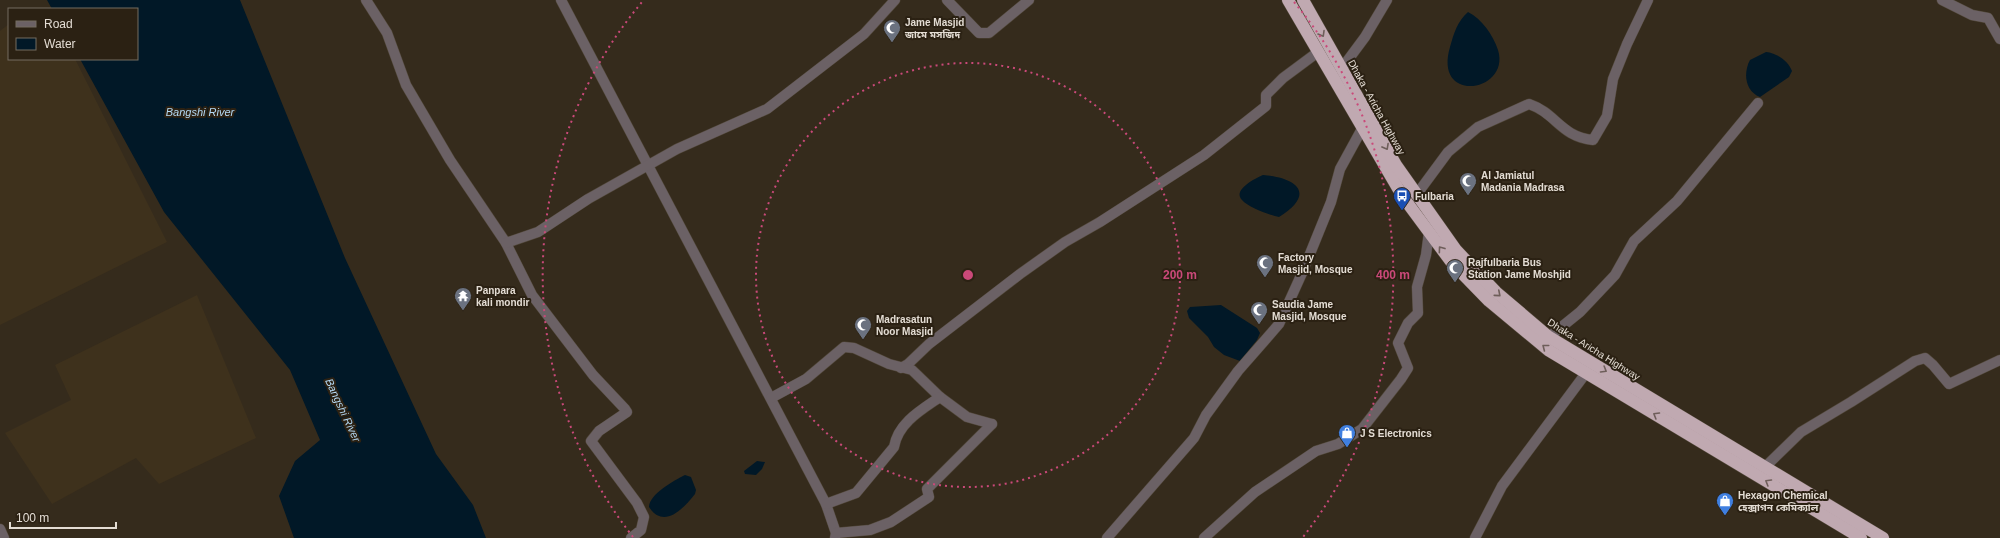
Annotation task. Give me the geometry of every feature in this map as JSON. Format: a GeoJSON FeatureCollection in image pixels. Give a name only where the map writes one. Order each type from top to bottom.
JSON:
{"type":"FeatureCollection","features":[{"type":"Feature","properties":{"kind":"highway"},"geometry":{"type":"LineString","coordinates":[[1288,0],[1403,197],[1452,263],[1489,302],[1548,350],[1861,538]]}},
{"type":"Feature","properties":{"kind":"highway","name":"Dhaka - Aricha Highway"},"geometry":{"type":"LineString","coordinates":[[1303,0],[1396,165],[1456,250],[1496,292],[1549,337],[1884,538]]}},
{"type":"Feature","properties":{"kind":"street"},"geometry":{"type":"LineString","coordinates":[[366,0],[387,33],[406,85],[450,160],[506,243],[532,295],[593,375],[627,412],[599,431],[591,441],[637,503],[644,517],[641,530],[631,538]]}},
{"type":"Feature","properties":{"kind":"street"},"geometry":{"type":"LineString","coordinates":[[561,0],[826,504],[835,536],[870,530],[891,522],[929,497],[927,489],[992,424],[967,417],[940,397],[912,370],[901,368],[854,348],[844,347],[806,379],[771,398]]}},
{"type":"Feature","properties":{"kind":"street"},"geometry":{"type":"LineString","coordinates":[[506,243],[538,232],[588,199],[677,149],[767,109],[864,34],[895,0]]}},
{"type":"Feature","properties":{"kind":"street"},"geometry":{"type":"LineString","coordinates":[[947,0],[979,33],[989,33],[1029,0]]}},
{"type":"Feature","properties":{"kind":"street"},"geometry":{"type":"LineString","coordinates":[[1342,68],[1365,37],[1387,0]]}},
{"type":"Feature","properties":{"kind":"street"},"geometry":{"type":"LineString","coordinates":[[1416,194],[1448,152],[1478,127],[1529,104],[1541,108],[1569,133],[1582,139],[1593,140],[1607,116],[1614,79],[1627,44],[1648,0]]}},
{"type":"Feature","properties":{"kind":"street"},"geometry":{"type":"LineString","coordinates":[[1942,0],[1972,14],[1988,18],[2000,39]]}},
{"type":"Feature","properties":{"kind":"street"},"geometry":{"type":"LineString","coordinates":[[901,368],[908,364],[929,344],[1020,274],[1065,242],[1100,222],[1204,155],[1266,106],[1266,96],[1284,78],[1318,52]]}},
{"type":"Feature","properties":{"kind":"street"},"geometry":{"type":"LineString","coordinates":[[1549,337],[1580,312],[1615,275],[1634,241],[1677,201],[1758,103]]}},
{"type":"Feature","properties":{"kind":"street"},"geometry":{"type":"LineString","coordinates":[[1107,538],[1194,438],[1206,415],[1233,377],[1279,324],[1303,272],[1332,202],[1340,169],[1363,128]]}},
{"type":"Feature","properties":{"kind":"street"},"geometry":{"type":"LineString","coordinates":[[1204,538],[1255,492],[1316,451],[1338,444],[1362,429],[1401,379],[1408,368],[1398,343],[1408,324],[1418,313],[1417,287],[1426,255],[1429,232]]}},
{"type":"Feature","properties":{"kind":"street"},"geometry":{"type":"LineString","coordinates":[[1765,467],[1801,432],[1915,361],[1925,358],[1933,364],[1949,384],[2000,360]]}},
{"type":"Feature","properties":{"kind":"street"},"geometry":{"type":"LineString","coordinates":[[1475,538],[1502,486],[1586,373]]}},
{"type":"Feature","properties":{"kind":"street"},"geometry":{"type":"LineString","coordinates":[[826,504],[856,493],[894,447],[896,438],[902,426],[940,397]]}},
{"type":"Feature","properties":{"kind":"street"},"geometry":{"type":"LineString","coordinates":[[0,529],[4,538]]}},
{"type":"Feature","properties":{"kind":"shaded area"},"geometry":{"type":"Polygon","coordinates":[[[8,25],[8,60],[76,60],[167,242],[0,325],[0,31],[8,25]]]}},
{"type":"Feature","properties":{"kind":"shaded area"},"geometry":{"type":"Polygon","coordinates":[[[197,295],[256,438],[159,484],[136,458],[52,504],[5,433],[71,400],[55,365],[197,295]]]}},
{"type":"Feature","properties":{"kind":"water","name":"Bangshi River"},"geometry":{"type":"Polygon","coordinates":[[[47,0],[240,0],[345,258],[436,454],[473,505],[486,538],[294,538],[279,496],[295,461],[320,440],[290,370],[164,212],[81,60],[138,60],[138,8],[51,8],[47,0]]]}},
{"type":"Feature","properties":{"kind":"water"},"geometry":{"type":"Polygon","coordinates":[[[1468,12],[1478,19],[1490,33],[1498,50],[1499,64],[1494,75],[1484,83],[1472,86],[1461,85],[1452,78],[1448,66],[1450,47],[1455,32],[1461,20],[1468,12]]]}},
{"type":"Feature","properties":{"kind":"water"},"geometry":{"type":"Polygon","coordinates":[[[1766,52],[1782,58],[1792,71],[1789,77],[1760,97],[1751,91],[1748,86],[1746,70],[1750,60],[1766,52]]]}},
{"type":"Feature","properties":{"kind":"water"},"geometry":{"type":"Polygon","coordinates":[[[1263,175],[1285,180],[1298,188],[1299,194],[1297,201],[1290,209],[1279,217],[1264,213],[1254,208],[1245,203],[1240,196],[1242,188],[1263,175]]]}},
{"type":"Feature","properties":{"kind":"water"},"geometry":{"type":"Polygon","coordinates":[[[1221,305],[1257,328],[1260,333],[1257,340],[1240,361],[1224,355],[1214,347],[1208,337],[1189,318],[1187,311],[1190,307],[1221,305]]]}},
{"type":"Feature","properties":{"kind":"water"},"geometry":{"type":"Polygon","coordinates":[[[757,461],[765,462],[762,469],[756,475],[745,474],[744,471],[757,461]]]}},
{"type":"Feature","properties":{"kind":"water"},"geometry":{"type":"Polygon","coordinates":[[[685,475],[691,477],[696,490],[695,494],[680,510],[674,514],[667,517],[661,517],[655,514],[649,507],[653,497],[663,488],[685,475]]]}},
{"type":"Feature","properties":{"kind":"place","name":"Jame Masjid জামে মসজিদ"},"geometry":{"type":"Point","coordinates":[892,43]}},
{"type":"Feature","properties":{"kind":"place","name":"Al Jamiatul Madania Madrasa"},"geometry":{"type":"Point","coordinates":[1468,196]}},
{"type":"Feature","properties":{"kind":"place","name":"Fulbaria"},"geometry":{"type":"Point","coordinates":[1402,211]}},
{"type":"Feature","properties":{"kind":"place","name":"Factory Masjid, Mosque"},"geometry":{"type":"Point","coordinates":[1265,278]}},
{"type":"Feature","properties":{"kind":"place","name":"Rajfulbaria Bus Station Jame Moshjid"},"geometry":{"type":"Point","coordinates":[1455,283]}},
{"type":"Feature","properties":{"kind":"place","name":"Panpara kali mondir"},"geometry":{"type":"Point","coordinates":[463,311]}},
{"type":"Feature","properties":{"kind":"place","name":"Saudia Jame Masjid, Mosque"},"geometry":{"type":"Point","coordinates":[1259,325]}},
{"type":"Feature","properties":{"kind":"place","name":"Madrasatun Noor Masjid"},"geometry":{"type":"Point","coordinates":[863,340]}},
{"type":"Feature","properties":{"kind":"place","name":"J S Electronics"},"geometry":{"type":"Point","coordinates":[1347,448]}},
{"type":"Feature","properties":{"kind":"place","name":"Hexagon Chemical হেক্সাগন কেমিক্যাল"},"geometry":{"type":"Point","coordinates":[1725,516]}}]}
